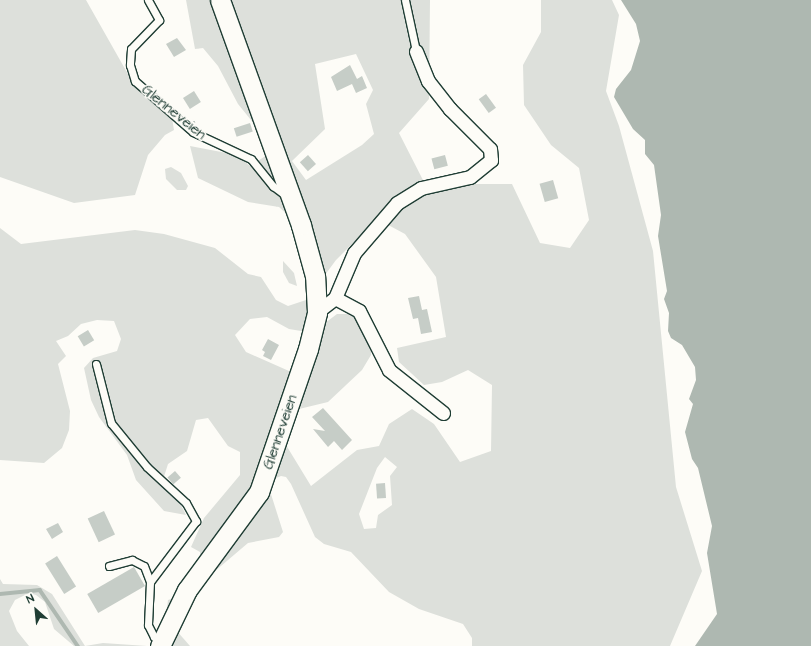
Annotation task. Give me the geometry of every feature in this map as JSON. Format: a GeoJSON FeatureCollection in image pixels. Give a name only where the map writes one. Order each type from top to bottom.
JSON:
{"type":"FeatureCollection","features":[{"type":"Feature","properties":{"kind":"main road","name":"Glenneveien"},"geometry":{"type":"LineString","coordinates":[[161,644],[186,590],[259,492],[308,349],[317,312],[315,276],[289,194],[220,0]]}},
{"type":"Feature","properties":{"kind":"street"},"geometry":{"type":"LineString","coordinates":[[317,312],[336,298],[354,253],[397,203],[421,188],[470,177],[483,169],[492,156],[490,149],[439,96],[422,70],[416,51]]}},
{"type":"Feature","properties":{"kind":"street"},"geometry":{"type":"LineString","coordinates":[[336,298],[359,311],[389,370],[444,413]]}},
{"type":"Feature","properties":{"kind":"lane","name":"Glenneveien"},"geometry":{"type":"LineString","coordinates":[[148,0],[160,20],[131,49],[130,65],[135,81],[193,132],[251,159],[273,186],[284,195],[289,194]]}},
{"type":"Feature","properties":{"kind":"lane"},"geometry":{"type":"LineString","coordinates":[[405,0],[416,51]]}},
{"type":"Feature","properties":{"kind":"lane"},"geometry":{"type":"LineString","coordinates":[[96,364],[112,423],[147,467],[186,503],[196,521],[150,582]]}},
{"type":"Feature","properties":{"kind":"lane"},"geometry":{"type":"LineString","coordinates":[[109,566],[137,561],[144,566],[150,582],[148,625],[154,637],[161,644]]}},
{"type":"Feature","properties":{"kind":"shaded area"},"geometry":{"type":"Polygon","coordinates":[[[0,0],[86,0],[133,83],[172,118],[174,130],[165,135],[148,155],[135,195],[74,203],[0,177],[0,0]]]}},
{"type":"Feature","properties":{"kind":"shaded area"},"geometry":{"type":"Polygon","coordinates":[[[186,0],[430,0],[429,99],[399,133],[425,184],[512,184],[540,243],[570,248],[589,220],[579,168],[551,145],[524,105],[523,65],[541,32],[541,0],[612,0],[619,15],[606,91],[619,126],[653,251],[676,487],[702,571],[670,646],[472,646],[472,638],[463,624],[419,609],[389,592],[351,552],[324,544],[315,537],[291,484],[286,477],[281,476],[274,479],[270,491],[283,532],[279,537],[248,543],[201,583],[176,630],[190,646],[153,646],[166,616],[168,600],[174,598],[200,559],[200,552],[191,547],[204,518],[240,475],[240,452],[228,446],[208,418],[196,420],[187,451],[168,464],[162,483],[180,503],[186,515],[164,511],[136,480],[127,455],[99,417],[91,400],[84,368],[93,358],[117,351],[121,339],[114,321],[97,320],[81,324],[68,336],[56,341],[66,356],[58,364],[70,411],[69,430],[62,448],[44,463],[0,460],[0,228],[21,244],[135,230],[164,234],[215,248],[248,274],[261,277],[276,300],[288,306],[306,300],[309,287],[291,218],[279,207],[248,202],[198,178],[190,146],[237,155],[250,166],[267,155],[255,125],[238,104],[218,66],[203,48],[195,49],[186,0]],[[356,54],[315,64],[325,129],[292,161],[306,180],[362,145],[374,134],[366,104],[373,90],[356,54]],[[377,219],[336,260],[322,279],[325,323],[337,314],[353,314],[371,345],[371,355],[362,370],[328,402],[299,409],[286,445],[311,486],[357,450],[379,446],[389,424],[412,409],[434,424],[460,462],[491,451],[492,385],[468,370],[442,382],[424,385],[399,362],[397,348],[446,337],[436,277],[405,234],[377,219]],[[267,317],[250,319],[235,335],[246,352],[289,371],[295,370],[307,332],[289,329],[267,317]],[[385,457],[377,468],[359,514],[364,529],[376,528],[378,515],[392,505],[390,476],[397,467],[385,457]]]}},
{"type":"Feature","properties":{"kind":"shaded area"},"geometry":{"type":"Polygon","coordinates":[[[621,0],[811,0],[811,646],[695,646],[717,614],[707,553],[712,526],[698,468],[692,459],[685,432],[693,404],[689,399],[696,380],[695,367],[682,345],[671,338],[668,331],[669,313],[664,299],[667,291],[658,236],[661,215],[654,165],[645,154],[645,140],[633,129],[614,97],[616,89],[631,70],[640,41],[636,24],[621,0]]]}},
{"type":"Feature","properties":{"kind":"shaded area"},"geometry":{"type":"Polygon","coordinates":[[[171,167],[181,173],[188,186],[186,190],[177,190],[166,179],[165,169],[171,167]]]}},
{"type":"Feature","properties":{"kind":"shaded area"},"geometry":{"type":"Polygon","coordinates":[[[283,261],[294,273],[297,286],[289,283],[283,272],[283,261]]]}},
{"type":"Feature","properties":{"kind":"shaded area"},"geometry":{"type":"Polygon","coordinates":[[[0,579],[3,584],[37,585],[52,594],[85,646],[74,646],[54,629],[45,602],[36,595],[29,593],[15,600],[9,611],[17,631],[29,646],[0,646],[0,579]]]}},
{"type":"Feature","properties":{"kind":"shaded area"},"geometry":{"type":"Polygon","coordinates":[[[103,643],[147,646],[85,646],[103,643]]]}},
{"type":"Feature","properties":{"kind":"building"},"geometry":{"type":"Polygon","coordinates":[[[177,38],[186,50],[174,57],[166,44],[177,38]]]}},
{"type":"Feature","properties":{"kind":"building"},"geometry":{"type":"Polygon","coordinates":[[[350,65],[357,79],[362,76],[367,88],[356,93],[352,84],[337,91],[331,77],[350,65]]]}},
{"type":"Feature","properties":{"kind":"building"},"geometry":{"type":"Polygon","coordinates":[[[194,91],[201,102],[190,109],[183,98],[194,91]]]}},
{"type":"Feature","properties":{"kind":"building"},"geometry":{"type":"Polygon","coordinates":[[[486,94],[496,108],[489,113],[479,99],[486,94]]]}},
{"type":"Feature","properties":{"kind":"building"},"geometry":{"type":"Polygon","coordinates":[[[250,123],[253,132],[237,137],[234,128],[250,123]]]}},
{"type":"Feature","properties":{"kind":"building"},"geometry":{"type":"Polygon","coordinates":[[[308,155],[316,164],[308,171],[300,162],[308,155]]]}},
{"type":"Feature","properties":{"kind":"building"},"geometry":{"type":"Polygon","coordinates":[[[445,155],[448,166],[434,169],[431,159],[445,155]]]}},
{"type":"Feature","properties":{"kind":"building"},"geometry":{"type":"Polygon","coordinates":[[[553,180],[558,198],[545,202],[540,184],[553,180]]]}},
{"type":"Feature","properties":{"kind":"building"},"geometry":{"type":"Polygon","coordinates":[[[419,296],[422,310],[427,309],[432,332],[421,334],[418,318],[413,319],[408,298],[419,296]]]}},
{"type":"Feature","properties":{"kind":"building"},"geometry":{"type":"Polygon","coordinates":[[[88,330],[94,340],[84,346],[78,336],[88,330]]]}},
{"type":"Feature","properties":{"kind":"building"},"geometry":{"type":"Polygon","coordinates":[[[268,339],[279,345],[271,360],[263,356],[265,352],[262,350],[268,339]]]}},
{"type":"Feature","properties":{"kind":"building"},"geometry":{"type":"Polygon","coordinates":[[[323,408],[352,440],[342,450],[334,441],[328,447],[313,429],[325,431],[312,417],[323,408]]]}},
{"type":"Feature","properties":{"kind":"building"},"geometry":{"type":"Polygon","coordinates":[[[175,471],[181,478],[173,484],[167,478],[175,471]]]}},
{"type":"Feature","properties":{"kind":"building"},"geometry":{"type":"Polygon","coordinates":[[[385,483],[386,498],[377,499],[376,484],[385,483]]]}},
{"type":"Feature","properties":{"kind":"building"},"geometry":{"type":"Polygon","coordinates":[[[104,511],[115,535],[99,542],[88,519],[104,511]]]}},
{"type":"Feature","properties":{"kind":"building"},"geometry":{"type":"Polygon","coordinates":[[[58,523],[63,532],[52,539],[46,529],[58,523]]]}},
{"type":"Feature","properties":{"kind":"building"},"geometry":{"type":"Polygon","coordinates":[[[57,556],[76,587],[64,594],[45,563],[57,556]]]}},
{"type":"Feature","properties":{"kind":"building"},"geometry":{"type":"Polygon","coordinates":[[[134,567],[145,586],[98,613],[87,594],[134,567]]]}},
{"type":"Feature","properties":{"kind":"waterway"},"geometry":{"type":"LineString","coordinates":[[0,594],[40,590],[78,646]]}}]}
